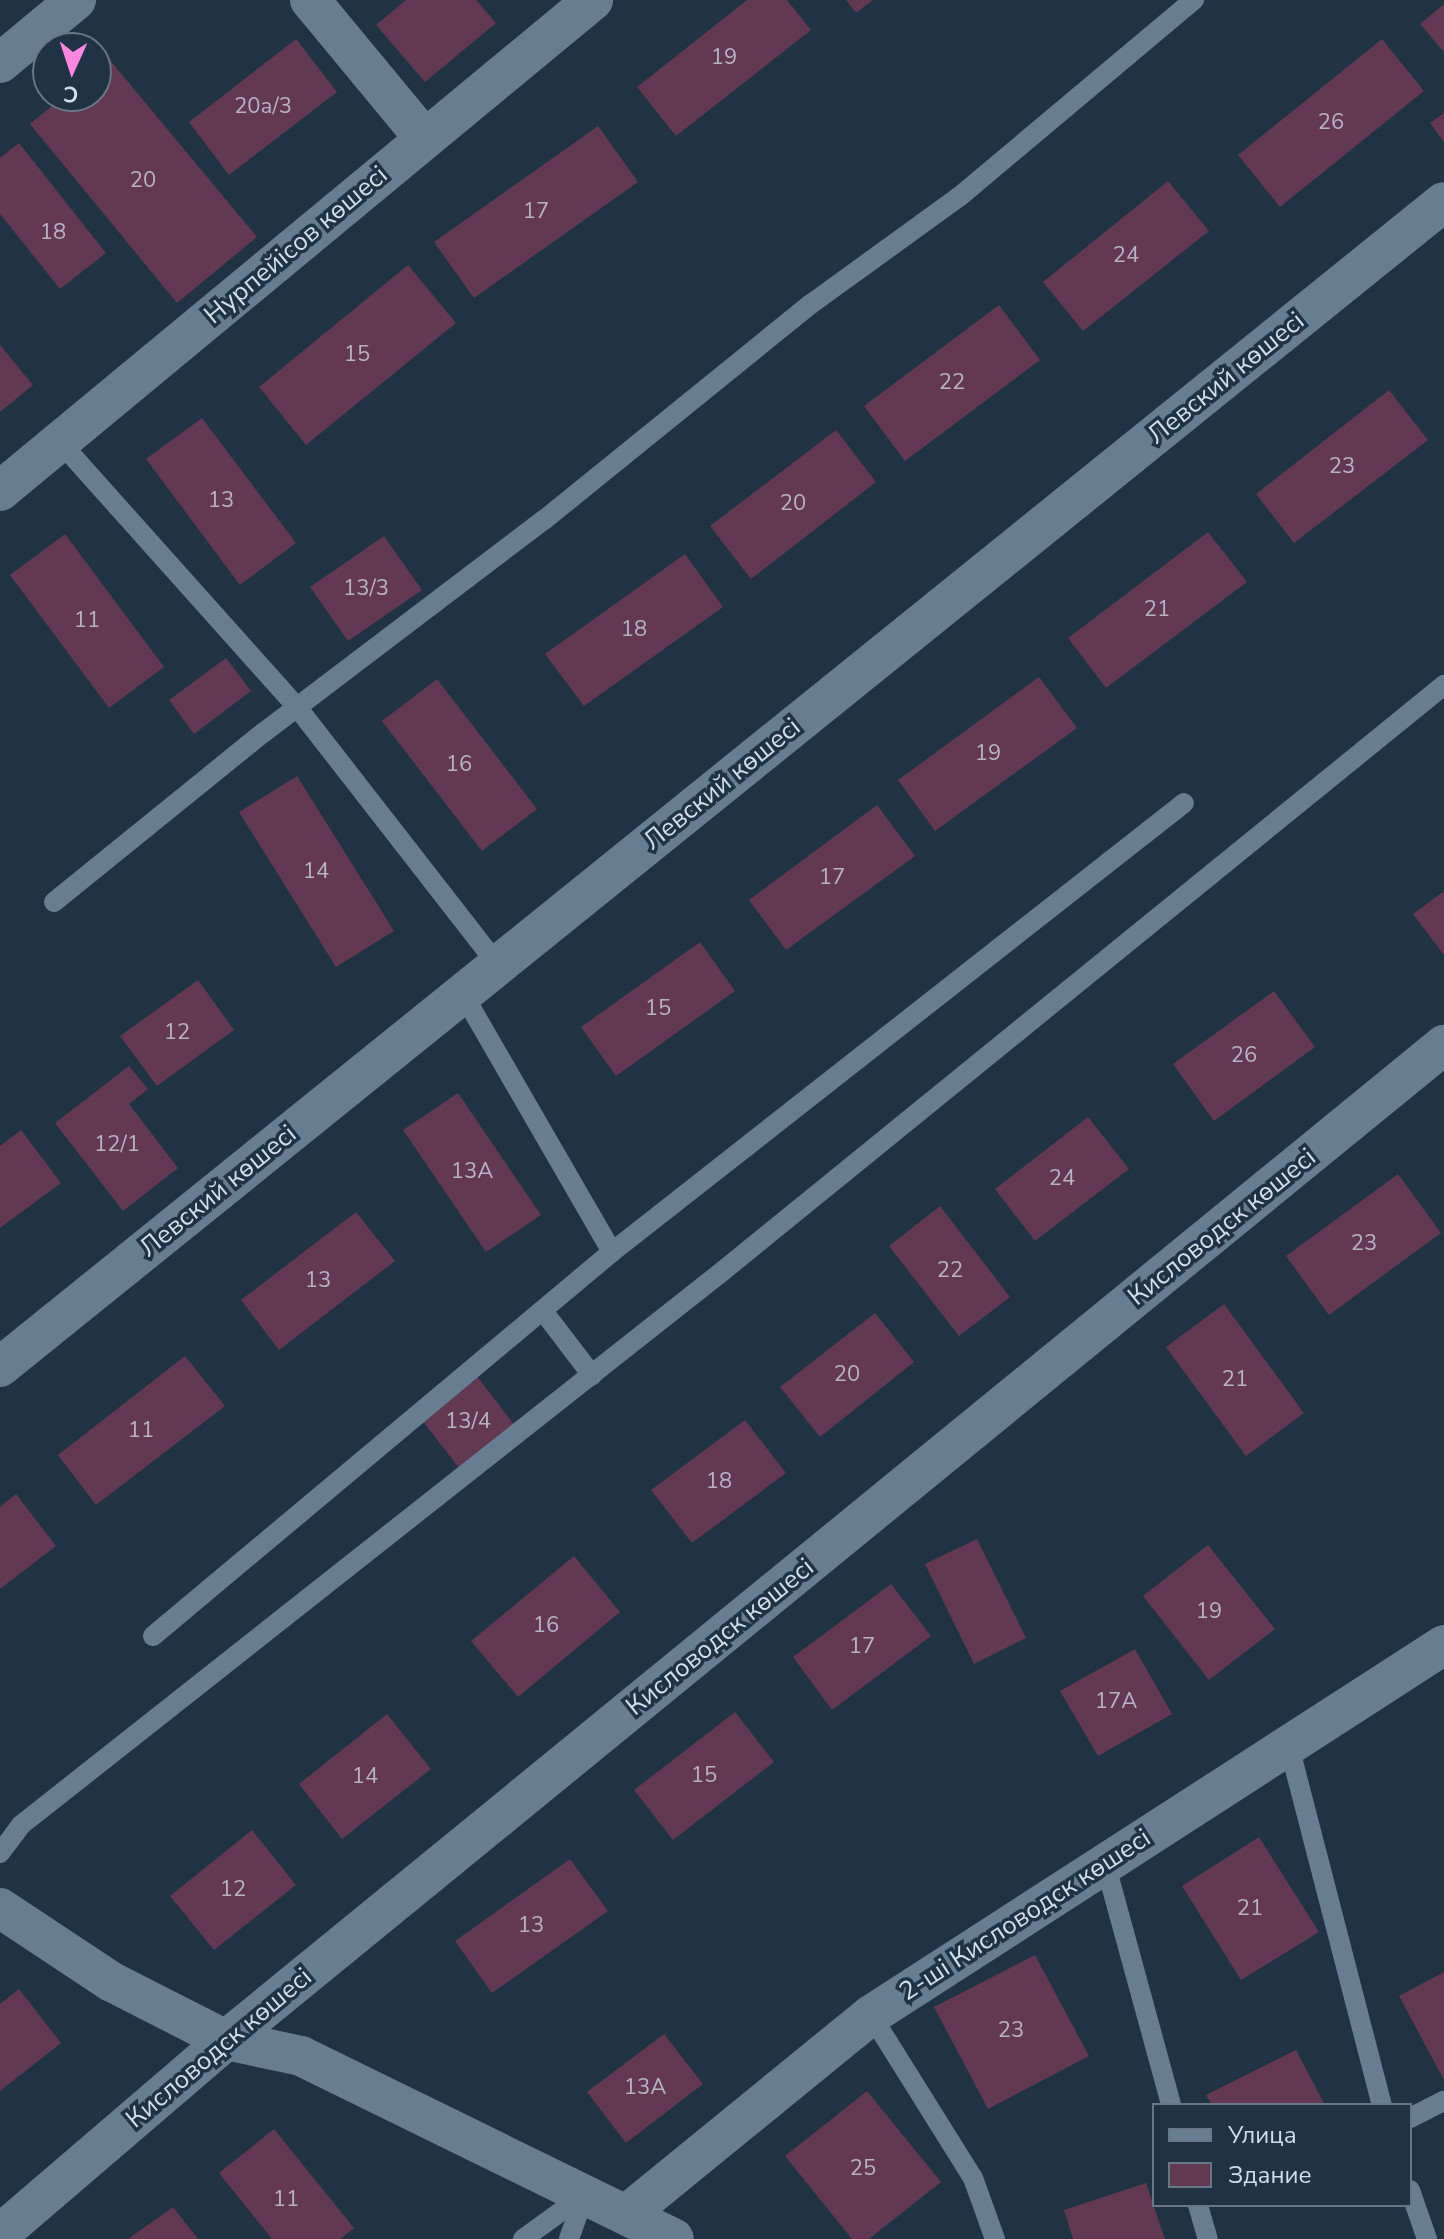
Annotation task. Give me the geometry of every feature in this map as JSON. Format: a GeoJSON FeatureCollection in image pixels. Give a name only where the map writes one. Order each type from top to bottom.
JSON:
{"type":"FeatureCollection","features":[{"type":"Feature","properties":{"kind":"street"},"geometry":{"type":"LineString","coordinates":[[0,63],[76,0]]}},
{"type":"Feature","properties":{"kind":"street"},"geometry":{"type":"LineString","coordinates":[[310,0],[425,139]]}},
{"type":"Feature","properties":{"kind":"street","name":"Нурпейісов көшесі"},"geometry":{"type":"LineString","coordinates":[[0,491],[593,0]]}},
{"type":"Feature","properties":{"kind":"street","name":"Левский көшесі"},"geometry":{"type":"LineString","coordinates":[[0,1367],[1444,202]]}},
{"type":"Feature","properties":{"kind":"street","name":"Кисловодск көшесі"},"geometry":{"type":"LineString","coordinates":[[0,2234],[226,2040],[1444,1045]]}},
{"type":"Feature","properties":{"kind":"street","name":"2-ші Кисловодск көшесі"},"geometry":{"type":"LineString","coordinates":[[627,2214],[871,2015],[1444,1645]]}},
{"type":"Feature","properties":{"kind":"street"},"geometry":{"type":"LineString","coordinates":[[0,1908],[112,1982],[226,2040],[301,2056],[674,2239]]}},
{"type":"Feature","properties":{"kind":"lane"},"geometry":{"type":"LineString","coordinates":[[54,902],[297,707],[544,520],[811,304],[959,197],[1194,0]]}},
{"type":"Feature","properties":{"kind":"lane"},"geometry":{"type":"LineString","coordinates":[[60,442],[297,707],[498,965]]}},
{"type":"Feature","properties":{"kind":"lane"},"geometry":{"type":"LineString","coordinates":[[0,1853],[21,1825],[592,1375],[1444,685]]}},
{"type":"Feature","properties":{"kind":"lane"},"geometry":{"type":"LineString","coordinates":[[153,1636],[612,1252],[1184,803]]}},
{"type":"Feature","properties":{"kind":"lane"},"geometry":{"type":"LineString","coordinates":[[463,994],[612,1252]]}},
{"type":"Feature","properties":{"kind":"lane"},"geometry":{"type":"LineString","coordinates":[[543,1311],[592,1375]]}},
{"type":"Feature","properties":{"kind":"lane"},"geometry":{"type":"LineString","coordinates":[[1289,1746],[1381,2103]]}},
{"type":"Feature","properties":{"kind":"lane"},"geometry":{"type":"LineString","coordinates":[[1105,1863],[1170,2103]]}},
{"type":"Feature","properties":{"kind":"lane"},"geometry":{"type":"LineString","coordinates":[[871,2015],[973,2178],[995,2239]]}},
{"type":"Feature","properties":{"kind":"lane"},"geometry":{"type":"LineString","coordinates":[[1412,2117],[1444,2101]]}},
{"type":"Feature","properties":{"kind":"lane"},"geometry":{"type":"LineString","coordinates":[[523,2239],[585,2194]]}},
{"type":"Feature","properties":{"kind":"lane"},"geometry":{"type":"LineString","coordinates":[[569,2239],[585,2194]]}},
{"type":"Feature","properties":{"kind":"lane"},"geometry":{"type":"LineString","coordinates":[[1412,2196],[1427,2239]]}},
{"type":"Feature","properties":{"kind":"lane"},"geometry":{"type":"LineString","coordinates":[[1199,2207],[1208,2239]]}},
{"type":"Feature","properties":{"kind":"building"},"geometry":{"type":"Polygon","coordinates":[[[406,0],[476,0],[496,23],[425,82],[376,25],[406,0]]]}},
{"type":"Feature","properties":{"kind":"building"},"geometry":{"type":"Polygon","coordinates":[[[747,0],[787,0],[811,30],[676,136],[637,87],[747,0]]]}},
{"type":"Feature","properties":{"kind":"building"},"geometry":{"type":"Polygon","coordinates":[[[846,0],[873,0],[856,13],[846,0]]]}},
{"type":"Feature","properties":{"kind":"building"},"geometry":{"type":"Polygon","coordinates":[[[1444,4],[1444,52],[1420,24],[1444,4]]]}},
{"type":"Feature","properties":{"kind":"building"},"geometry":{"type":"Polygon","coordinates":[[[296,39],[337,92],[229,175],[189,122],[296,39]]]}},
{"type":"Feature","properties":{"kind":"building"},"geometry":{"type":"Polygon","coordinates":[[[1382,39],[1424,91],[1280,207],[1238,155],[1382,39]]]}},
{"type":"Feature","properties":{"kind":"building"},"geometry":{"type":"Polygon","coordinates":[[[112,63],[257,237],[177,303],[30,124],[45,112],[112,112],[112,63]]]}},
{"type":"Feature","properties":{"kind":"building"},"geometry":{"type":"Polygon","coordinates":[[[1444,113],[1444,142],[1430,123],[1444,113]]]}},
{"type":"Feature","properties":{"kind":"building"},"geometry":{"type":"Polygon","coordinates":[[[598,126],[638,182],[474,298],[434,242],[598,126]]]}},
{"type":"Feature","properties":{"kind":"building"},"geometry":{"type":"Polygon","coordinates":[[[19,143],[106,253],[60,289],[0,214],[0,158],[19,143]]]}},
{"type":"Feature","properties":{"kind":"building"},"geometry":{"type":"Polygon","coordinates":[[[1168,181],[1209,231],[1083,331],[1043,282],[1168,181]]]}},
{"type":"Feature","properties":{"kind":"building"},"geometry":{"type":"Polygon","coordinates":[[[408,265],[456,323],[306,445],[259,387],[408,265]]]}},
{"type":"Feature","properties":{"kind":"building"},"geometry":{"type":"Polygon","coordinates":[[[999,305],[1040,360],[905,461],[864,406],[999,305]]]}},
{"type":"Feature","properties":{"kind":"building"},"geometry":{"type":"Polygon","coordinates":[[[0,345],[33,385],[0,412],[0,345]]]}},
{"type":"Feature","properties":{"kind":"building"},"geometry":{"type":"Polygon","coordinates":[[[1389,390],[1428,440],[1294,543],[1256,494],[1389,390]]]}},
{"type":"Feature","properties":{"kind":"building"},"geometry":{"type":"Polygon","coordinates":[[[202,418],[296,543],[240,585],[146,459],[202,418]]]}},
{"type":"Feature","properties":{"kind":"building"},"geometry":{"type":"Polygon","coordinates":[[[836,430],[876,482],[751,579],[710,526],[836,430]]]}},
{"type":"Feature","properties":{"kind":"building"},"geometry":{"type":"Polygon","coordinates":[[[1208,532],[1247,582],[1106,688],[1068,638],[1208,532]]]}},
{"type":"Feature","properties":{"kind":"building"},"geometry":{"type":"Polygon","coordinates":[[[65,534],[164,667],[109,708],[10,575],[65,534]]]}},
{"type":"Feature","properties":{"kind":"building"},"geometry":{"type":"Polygon","coordinates":[[[384,536],[422,590],[348,641],[310,587],[384,536]]]}},
{"type":"Feature","properties":{"kind":"building"},"geometry":{"type":"Polygon","coordinates":[[[685,554],[723,607],[584,706],[545,654],[685,554]]]}},
{"type":"Feature","properties":{"kind":"building"},"geometry":{"type":"Polygon","coordinates":[[[226,658],[251,691],[194,734],[169,700],[226,658]]]}},
{"type":"Feature","properties":{"kind":"building"},"geometry":{"type":"Polygon","coordinates":[[[1039,677],[1077,728],[935,831],[898,780],[1039,677]]]}},
{"type":"Feature","properties":{"kind":"building"},"geometry":{"type":"Polygon","coordinates":[[[437,679],[537,809],[482,851],[382,721],[437,679]]]}},
{"type":"Feature","properties":{"kind":"building"},"geometry":{"type":"Polygon","coordinates":[[[297,776],[394,931],[336,967],[239,812],[297,776]]]}},
{"type":"Feature","properties":{"kind":"building"},"geometry":{"type":"Polygon","coordinates":[[[877,805],[915,856],[786,950],[749,900],[877,805]]]}},
{"type":"Feature","properties":{"kind":"building"},"geometry":{"type":"Polygon","coordinates":[[[1444,891],[1444,955],[1413,914],[1444,891]]]}},
{"type":"Feature","properties":{"kind":"building"},"geometry":{"type":"Polygon","coordinates":[[[700,942],[735,991],[616,1076],[581,1027],[700,942]]]}},
{"type":"Feature","properties":{"kind":"building"},"geometry":{"type":"Polygon","coordinates":[[[198,980],[234,1030],[157,1086],[120,1036],[198,980]]]}},
{"type":"Feature","properties":{"kind":"building"},"geometry":{"type":"Polygon","coordinates":[[[1274,991],[1315,1047],[1214,1121],[1173,1064],[1274,991]]]}},
{"type":"Feature","properties":{"kind":"building"},"geometry":{"type":"Polygon","coordinates":[[[129,1066],[148,1089],[129,1104],[178,1168],[123,1211],[55,1123],[129,1066]]]}},
{"type":"Feature","properties":{"kind":"building"},"geometry":{"type":"Polygon","coordinates":[[[458,1093],[541,1215],[486,1252],[403,1130],[458,1093]]]}},
{"type":"Feature","properties":{"kind":"building"},"geometry":{"type":"Polygon","coordinates":[[[1088,1117],[1129,1169],[1035,1241],[995,1189],[1088,1117]]]}},
{"type":"Feature","properties":{"kind":"building"},"geometry":{"type":"Polygon","coordinates":[[[21,1130],[61,1183],[0,1228],[0,1146],[21,1130]]]}},
{"type":"Feature","properties":{"kind":"building"},"geometry":{"type":"Polygon","coordinates":[[[1398,1174],[1441,1233],[1329,1315],[1286,1256],[1398,1174]]]}},
{"type":"Feature","properties":{"kind":"building"},"geometry":{"type":"Polygon","coordinates":[[[940,1206],[1010,1297],[959,1336],[889,1246],[940,1206]]]}},
{"type":"Feature","properties":{"kind":"building"},"geometry":{"type":"Polygon","coordinates":[[[356,1212],[395,1261],[279,1350],[241,1300],[356,1212]]]}},
{"type":"Feature","properties":{"kind":"building"},"geometry":{"type":"Polygon","coordinates":[[[1224,1304],[1304,1413],[1246,1456],[1166,1347],[1224,1304]]]}},
{"type":"Feature","properties":{"kind":"building"},"geometry":{"type":"Polygon","coordinates":[[[875,1313],[914,1362],[820,1437],[780,1387],[875,1313]]]}},
{"type":"Feature","properties":{"kind":"building"},"geometry":{"type":"Polygon","coordinates":[[[185,1356],[225,1406],[96,1505],[58,1455],[185,1356]]]}},
{"type":"Feature","properties":{"kind":"building"},"geometry":{"type":"Polygon","coordinates":[[[477,1376],[515,1426],[459,1468],[421,1419],[477,1376]]]}},
{"type":"Feature","properties":{"kind":"building"},"geometry":{"type":"Polygon","coordinates":[[[745,1420],[786,1473],[692,1543],[651,1490],[745,1420]]]}},
{"type":"Feature","properties":{"kind":"building"},"geometry":{"type":"Polygon","coordinates":[[[16,1494],[56,1546],[0,1589],[0,1507],[16,1494]]]}},
{"type":"Feature","properties":{"kind":"building"},"geometry":{"type":"Polygon","coordinates":[[[977,1539],[1026,1638],[974,1664],[925,1564],[977,1539]]]}},
{"type":"Feature","properties":{"kind":"building"},"geometry":{"type":"Polygon","coordinates":[[[1208,1545],[1275,1629],[1209,1680],[1143,1596],[1208,1545]]]}},
{"type":"Feature","properties":{"kind":"building"},"geometry":{"type":"Polygon","coordinates":[[[574,1556],[620,1612],[518,1697],[471,1641],[574,1556]]]}},
{"type":"Feature","properties":{"kind":"building"},"geometry":{"type":"Polygon","coordinates":[[[891,1584],[931,1636],[832,1710],[793,1657],[891,1584]]]}},
{"type":"Feature","properties":{"kind":"building"},"geometry":{"type":"Polygon","coordinates":[[[1135,1649],[1172,1714],[1098,1756],[1060,1691],[1135,1649]]]}},
{"type":"Feature","properties":{"kind":"building"},"geometry":{"type":"Polygon","coordinates":[[[735,1712],[774,1762],[673,1840],[634,1790],[735,1712]]]}},
{"type":"Feature","properties":{"kind":"building"},"geometry":{"type":"Polygon","coordinates":[[[387,1714],[431,1769],[342,1839],[299,1784],[387,1714]]]}},
{"type":"Feature","properties":{"kind":"building"},"geometry":{"type":"Polygon","coordinates":[[[252,1830],[296,1885],[214,1950],[170,1896],[252,1830]]]}},
{"type":"Feature","properties":{"kind":"building"},"geometry":{"type":"Polygon","coordinates":[[[1259,1837],[1319,1932],[1241,1980],[1182,1886],[1259,1837]]]}},
{"type":"Feature","properties":{"kind":"building"},"geometry":{"type":"Polygon","coordinates":[[[570,1859],[608,1911],[492,1993],[455,1941],[570,1859]]]}},
{"type":"Feature","properties":{"kind":"building"},"geometry":{"type":"Polygon","coordinates":[[[1035,1955],[1089,2056],[988,2109],[934,2007],[1035,1955]]]}},
{"type":"Feature","properties":{"kind":"building"},"geometry":{"type":"Polygon","coordinates":[[[1444,1972],[1444,2080],[1399,1996],[1444,1972]]]}},
{"type":"Feature","properties":{"kind":"building"},"geometry":{"type":"Polygon","coordinates":[[[19,1989],[61,2043],[0,2091],[0,2004],[19,1989]]]}},
{"type":"Feature","properties":{"kind":"building"},"geometry":{"type":"Polygon","coordinates":[[[664,2034],[703,2084],[626,2143],[587,2092],[664,2034]]]}},
{"type":"Feature","properties":{"kind":"building"},"geometry":{"type":"Polygon","coordinates":[[[1296,2050],[1324,2103],[1211,2103],[1206,2095],[1296,2050]]]}},
{"type":"Feature","properties":{"kind":"building"},"geometry":{"type":"Polygon","coordinates":[[[867,2091],[941,2182],[869,2239],[852,2239],[785,2156],[867,2091]]]}},
{"type":"Feature","properties":{"kind":"building"},"geometry":{"type":"Polygon","coordinates":[[[274,2129],[354,2228],[340,2239],[272,2239],[219,2173],[274,2129]]]}},
{"type":"Feature","properties":{"kind":"building"},"geometry":{"type":"Polygon","coordinates":[[[1146,2183],[1165,2239],[1073,2239],[1064,2210],[1146,2183]]]}},
{"type":"Feature","properties":{"kind":"building"},"geometry":{"type":"Polygon","coordinates":[[[173,2207],[198,2239],[128,2239],[173,2207]]]}}]}
